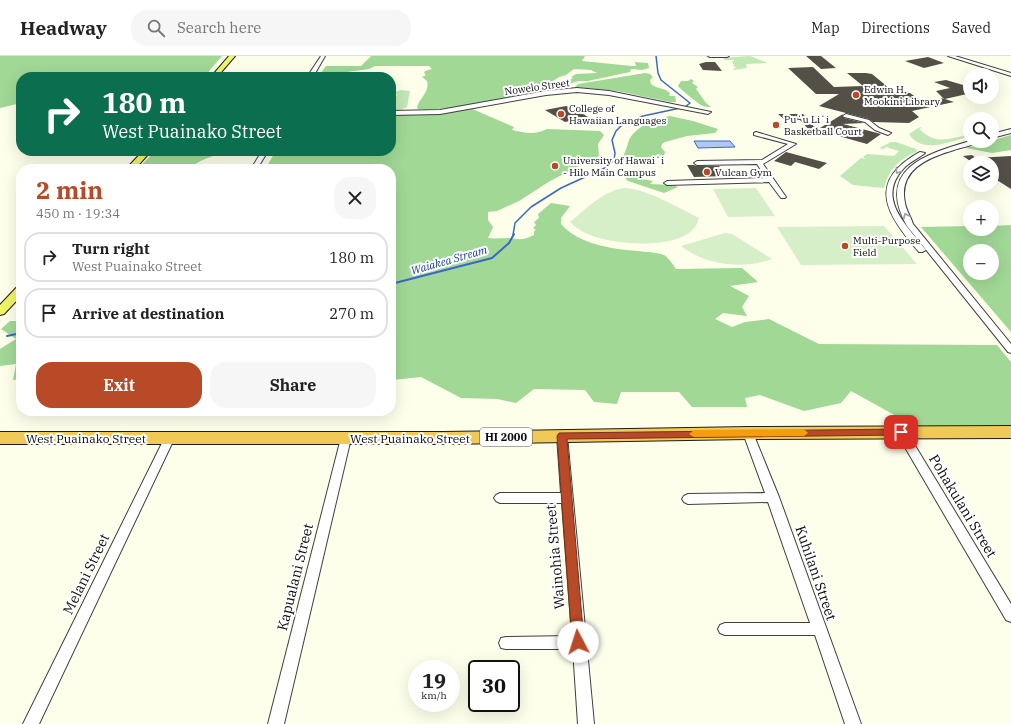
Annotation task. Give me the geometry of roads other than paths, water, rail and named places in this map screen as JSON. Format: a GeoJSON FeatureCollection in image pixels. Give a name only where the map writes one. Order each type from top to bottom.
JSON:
{"type":"FeatureCollection","features":[{"type":"Feature","properties":{"kind":"highway","name":"West Puainako Street"},"geometry":{"type":"LineString","coordinates":[[0,438],[346,438],[748,433],[1011,432]]}},
{"type":"Feature","properties":{"kind":"main road"},"geometry":{"type":"LineString","coordinates":[[218,72],[232,56]]}},
{"type":"Feature","properties":{"kind":"main road"},"geometry":{"type":"LineString","coordinates":[[135,164],[142,156]]}},
{"type":"Feature","properties":{"kind":"main road"},"geometry":{"type":"LineString","coordinates":[[0,312],[16,294]]}},
{"type":"Feature","properties":{"kind":"street"},"geometry":{"type":"LineString","coordinates":[[313,72],[323,56]]}},
{"type":"Feature","properties":{"kind":"street"},"geometry":{"type":"LineString","coordinates":[[710,56],[727,56]]}},
{"type":"Feature","properties":{"kind":"street"},"geometry":{"type":"LineString","coordinates":[[950,56],[1011,75]]}},
{"type":"Feature","properties":{"kind":"street","name":"Nowelo Street"},"geometry":{"type":"LineString","coordinates":[[396,113],[440,112],[569,90],[609,93],[708,112]]}},
{"type":"Feature","properties":{"kind":"street"},"geometry":{"type":"LineString","coordinates":[[846,116],[866,121],[877,129],[888,133]]}},
{"type":"Feature","properties":{"kind":"street"},"geometry":{"type":"LineString","coordinates":[[999,131],[1011,127]]}},
{"type":"Feature","properties":{"kind":"street"},"geometry":{"type":"LineString","coordinates":[[999,134],[1011,131]]}},
{"type":"Feature","properties":{"kind":"street"},"geometry":{"type":"LineString","coordinates":[[697,163],[763,162],[793,144],[756,134]]}},
{"type":"Feature","properties":{"kind":"street"},"geometry":{"type":"LineString","coordinates":[[963,141],[926,151],[907,160],[895,174],[890,188],[890,196],[894,214],[899,224],[950,283],[989,324]]}},
{"type":"Feature","properties":{"kind":"street"},"geometry":{"type":"LineString","coordinates":[[963,145],[939,152],[916,163],[905,175],[902,182],[900,197],[905,215],[910,224],[1011,350]]}},
{"type":"Feature","properties":{"kind":"street"},"geometry":{"type":"LineString","coordinates":[[759,162],[783,198]]}},
{"type":"Feature","properties":{"kind":"street"},"geometry":{"type":"LineString","coordinates":[[666,183],[771,180]]}},
{"type":"Feature","properties":{"kind":"street","name":"Pohakulani Street"},"geometry":{"type":"LineString","coordinates":[[901,432],[1011,616]]}},
{"type":"Feature","properties":{"kind":"street","name":"Kuhilani Street"},"geometry":{"type":"LineString","coordinates":[[748,433],[773,497],[818,630],[853,724]]}},
{"type":"Feature","properties":{"kind":"street","name":"Wainohia Street"},"geometry":{"type":"LineString","coordinates":[[562,436],[586,724]]}},
{"type":"Feature","properties":{"kind":"street","name":"Melani Street"},"geometry":{"type":"LineString","coordinates":[[31,724],[170,437]]}},
{"type":"Feature","properties":{"kind":"street","name":"Kapualani Street"},"geometry":{"type":"LineString","coordinates":[[276,724],[346,438]]}},
{"type":"Feature","properties":{"kind":"street"},"geometry":{"type":"LineString","coordinates":[[688,499],[773,497]]}},
{"type":"Feature","properties":{"kind":"street"},"geometry":{"type":"LineString","coordinates":[[500,498],[566,498]]}},
{"type":"Feature","properties":{"kind":"street"},"geometry":{"type":"LineString","coordinates":[[725,629],[818,630]]}},
{"type":"Feature","properties":{"kind":"street"},"geometry":{"type":"LineString","coordinates":[[506,643],[578,642]]}},
{"type":"Feature","properties":{"kind":"water"},"geometry":{"type":"Polygon","coordinates":[[[694,141],[730,141],[735,147],[698,148],[694,141]]]}},
{"type":"Feature","properties":{"kind":"waterway","name":"Waiakea Stream"},"geometry":{"type":"LineString","coordinates":[[513,235],[515,223],[531,207],[561,188],[607,167],[614,160],[615,153],[612,140],[616,131],[622,125],[643,116],[685,107],[690,103],[661,80],[658,73],[656,56]]}},
{"type":"Feature","properties":{"kind":"waterway","name":"Waiakea Stream"},"geometry":{"type":"LineString","coordinates":[[396,283],[492,258],[509,243],[514,234]]}},
{"type":"Feature","properties":{"kind":"waterway","name":"Waiakea Stream"},"geometry":{"type":"LineString","coordinates":[[7,336],[16,334]]}},
{"type":"Feature","properties":{"kind":"place","name":"Edwin H. Mookini Library"},"geometry":{"type":"Point","coordinates":[856,95]}},
{"type":"Feature","properties":{"kind":"place","name":"College of Hawaiian Languages"},"geometry":{"type":"Point","coordinates":[561,114]}},
{"type":"Feature","properties":{"kind":"place","name":"Puʻu Liʻi Basketball Court"},"geometry":{"type":"Point","coordinates":[776,125]}},
{"type":"Feature","properties":{"kind":"place","name":"University of Hawaiʻi - Hilo Main Campus"},"geometry":{"type":"Point","coordinates":[555,166]}},
{"type":"Feature","properties":{"kind":"place","name":"Vulcan Gym"},"geometry":{"type":"Point","coordinates":[707,172]}},
{"type":"Feature","properties":{"kind":"place","name":"Multi-Purpose Field"},"geometry":{"type":"Point","coordinates":[845,246]}}]}
